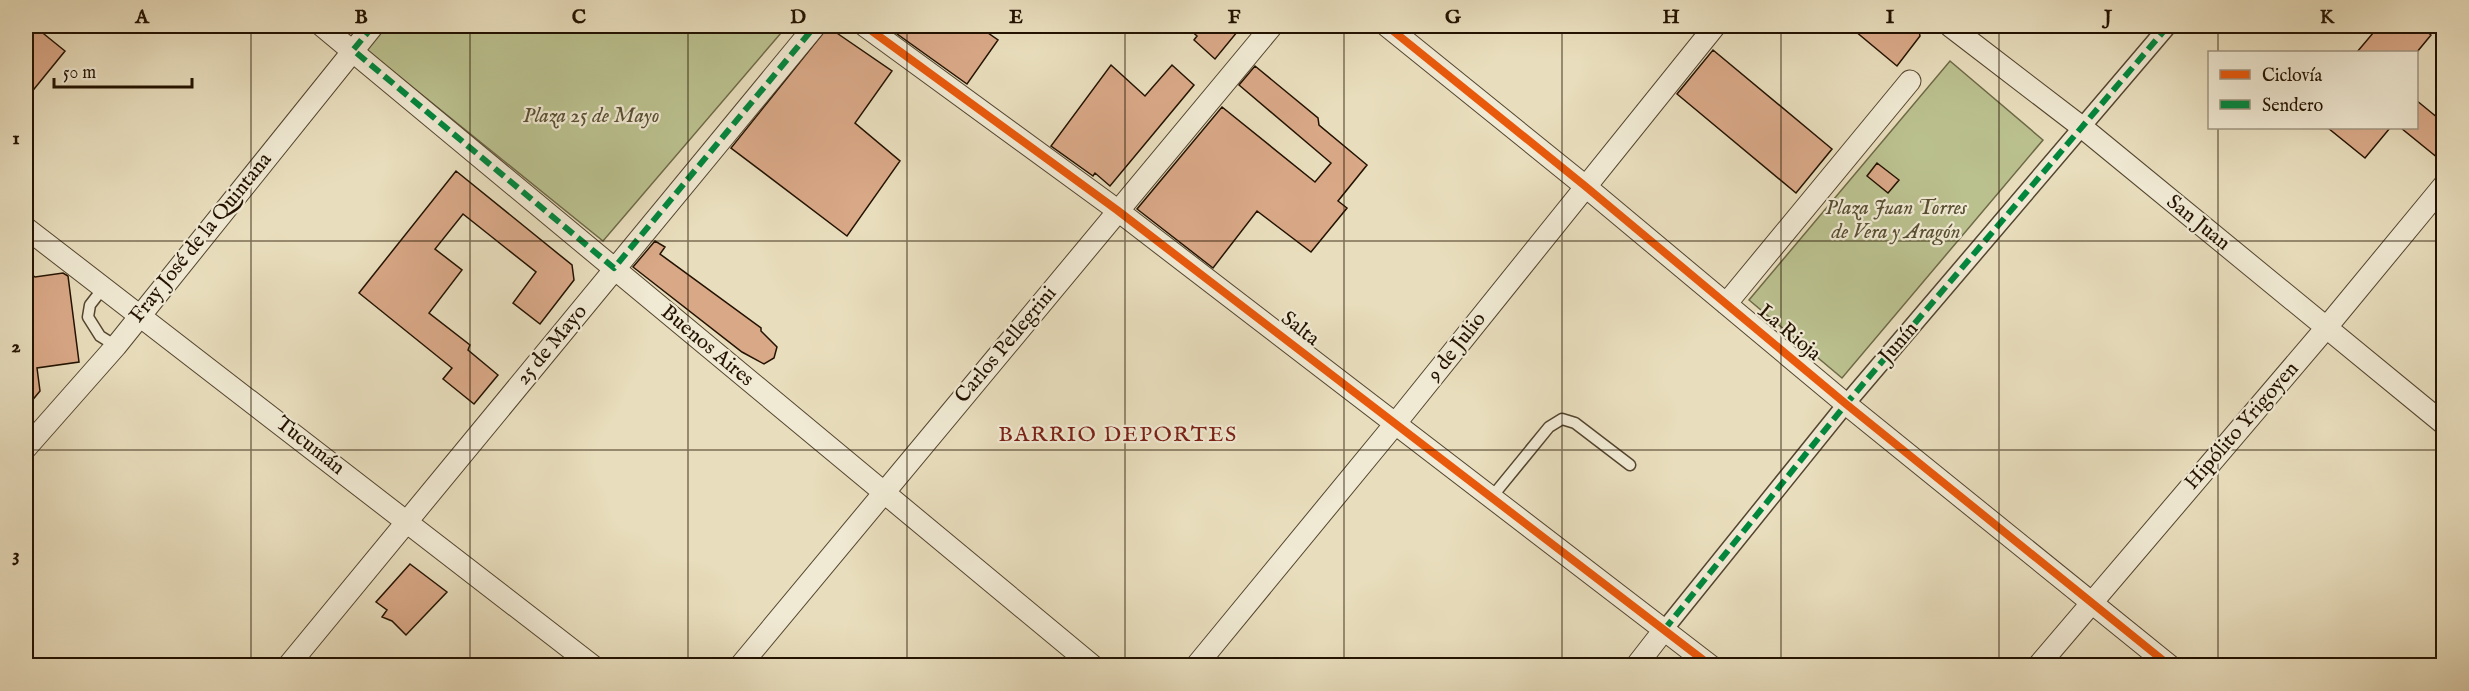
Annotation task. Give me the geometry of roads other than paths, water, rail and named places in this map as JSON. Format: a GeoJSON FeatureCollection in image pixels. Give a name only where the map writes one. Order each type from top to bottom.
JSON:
{"type":"FeatureCollection","features":[{"type":"Feature","properties":{"kind":"street","name":"Buenos Aires"},"geometry":{"type":"LineString","coordinates":[[322,26],[1093,666]]}},
{"type":"Feature","properties":{"kind":"street","name":"Fray José de la Quintana"},"geometry":{"type":"LineString","coordinates":[[26,448],[116,346],[139,314],[373,26]]}},
{"type":"Feature","properties":{"kind":"street","name":"25 de Mayo"},"geometry":{"type":"LineString","coordinates":[[288,666],[815,26]]}},
{"type":"Feature","properties":{"kind":"street","name":"Salta"},"geometry":{"type":"LineString","coordinates":[[865,26],[1117,210],[1711,666]]}},
{"type":"Feature","properties":{"kind":"street","name":"Carlos Pellegrini"},"geometry":{"type":"LineString","coordinates":[[740,666],[1272,26]]}},
{"type":"Feature","properties":{"kind":"street","name":"La Rioja"},"geometry":{"type":"LineString","coordinates":[[1387,26],[1585,186],[1846,404],[2170,666]]}},
{"type":"Feature","properties":{"kind":"street","name":"9 de Julio"},"geometry":{"type":"LineString","coordinates":[[1196,666],[1395,424],[1715,26]]}},
{"type":"Feature","properties":{"kind":"street","name":"San Juan"},"geometry":{"type":"LineString","coordinates":[[1950,26],[2083,128],[2444,424]]}},
{"type":"Feature","properties":{"kind":"street","name":"Junín"},"geometry":{"type":"LineString","coordinates":[[1636,666],[1846,404],[2168,26]]}},
{"type":"Feature","properties":{"kind":"street"},"geometry":{"type":"LineString","coordinates":[[1726,304],[1910,81]]}},
{"type":"Feature","properties":{"kind":"street","name":"Hipólito Yrigoyen"},"geometry":{"type":"LineString","coordinates":[[2038,666],[2326,328],[2444,185]]}},
{"type":"Feature","properties":{"kind":"street","name":"Tucumán"},"geometry":{"type":"LineString","coordinates":[[26,228],[593,666]]}},
{"type":"Feature","properties":{"kind":"lane"},"geometry":{"type":"LineString","coordinates":[[104,287],[90,305],[88,317],[100,336],[116,346]]}},
{"type":"Feature","properties":{"kind":"lane"},"geometry":{"type":"LineString","coordinates":[[1491,498],[1549,427],[1562,419],[1575,423],[1630,465]]}},
{"type":"Feature","properties":{"kind":"district","name":"BARRIO DEPORTES"},"geometry":{"type":"Point","coordinates":[1118,435]}},
{"type":"Feature","properties":{"kind":"park label","name":"Plaza 25 de Mayo"},"geometry":{"type":"Point","coordinates":[591,116]}},
{"type":"Feature","properties":{"kind":"park label","name":"Plaza Juan Torres de Vera y Aragón"},"geometry":{"type":"Point","coordinates":[1896,220]}}]}
